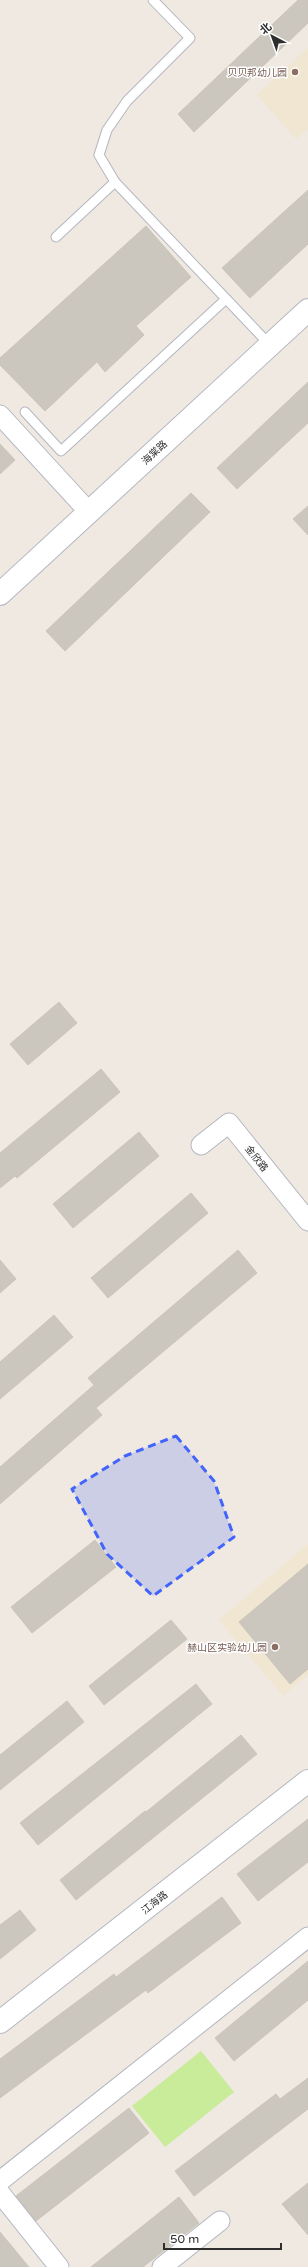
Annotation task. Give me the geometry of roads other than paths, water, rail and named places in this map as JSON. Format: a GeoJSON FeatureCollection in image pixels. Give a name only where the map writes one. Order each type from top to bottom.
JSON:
{"type":"FeatureCollection","features":[{"type":"Feature","properties":{"kind":"street","name":"海棠路"},"geometry":{"type":"LineString","coordinates":[[0,594],[308,310]]}},
{"type":"Feature","properties":{"kind":"street"},"geometry":{"type":"LineString","coordinates":[[0,415],[89,512]]}},
{"type":"Feature","properties":{"kind":"street","name":"金欣路"},"geometry":{"type":"LineString","coordinates":[[201,1145],[229,1123],[308,1220]]}},
{"type":"Feature","properties":{"kind":"street","name":"江海路"},"geometry":{"type":"LineString","coordinates":[[0,2022],[308,1781]]}},
{"type":"Feature","properties":{"kind":"street"},"geometry":{"type":"LineString","coordinates":[[0,2181],[308,1937]]}},
{"type":"Feature","properties":{"kind":"street"},"geometry":{"type":"LineString","coordinates":[[0,2193],[59,2267]]}},
{"type":"Feature","properties":{"kind":"street"},"geometry":{"type":"LineString","coordinates":[[162,2267],[220,2221]]}},
{"type":"Feature","properties":{"kind":"lane"},"geometry":{"type":"LineString","coordinates":[[153,0],[190,38],[126,101],[107,130],[99,155],[115,182],[270,345]]}},
{"type":"Feature","properties":{"kind":"lane"},"geometry":{"type":"LineString","coordinates":[[56,237],[115,182]]}},
{"type":"Feature","properties":{"kind":"lane"},"geometry":{"type":"LineString","coordinates":[[25,412],[61,451],[226,299]]}},
{"type":"Feature","properties":{"kind":"place","name":"贝贝邦幼儿园"},"geometry":{"type":"Point","coordinates":[295,72]}},
{"type":"Feature","properties":{"kind":"place","name":"赫山区实验幼儿园"},"geometry":{"type":"Point","coordinates":[275,1647]}}]}
